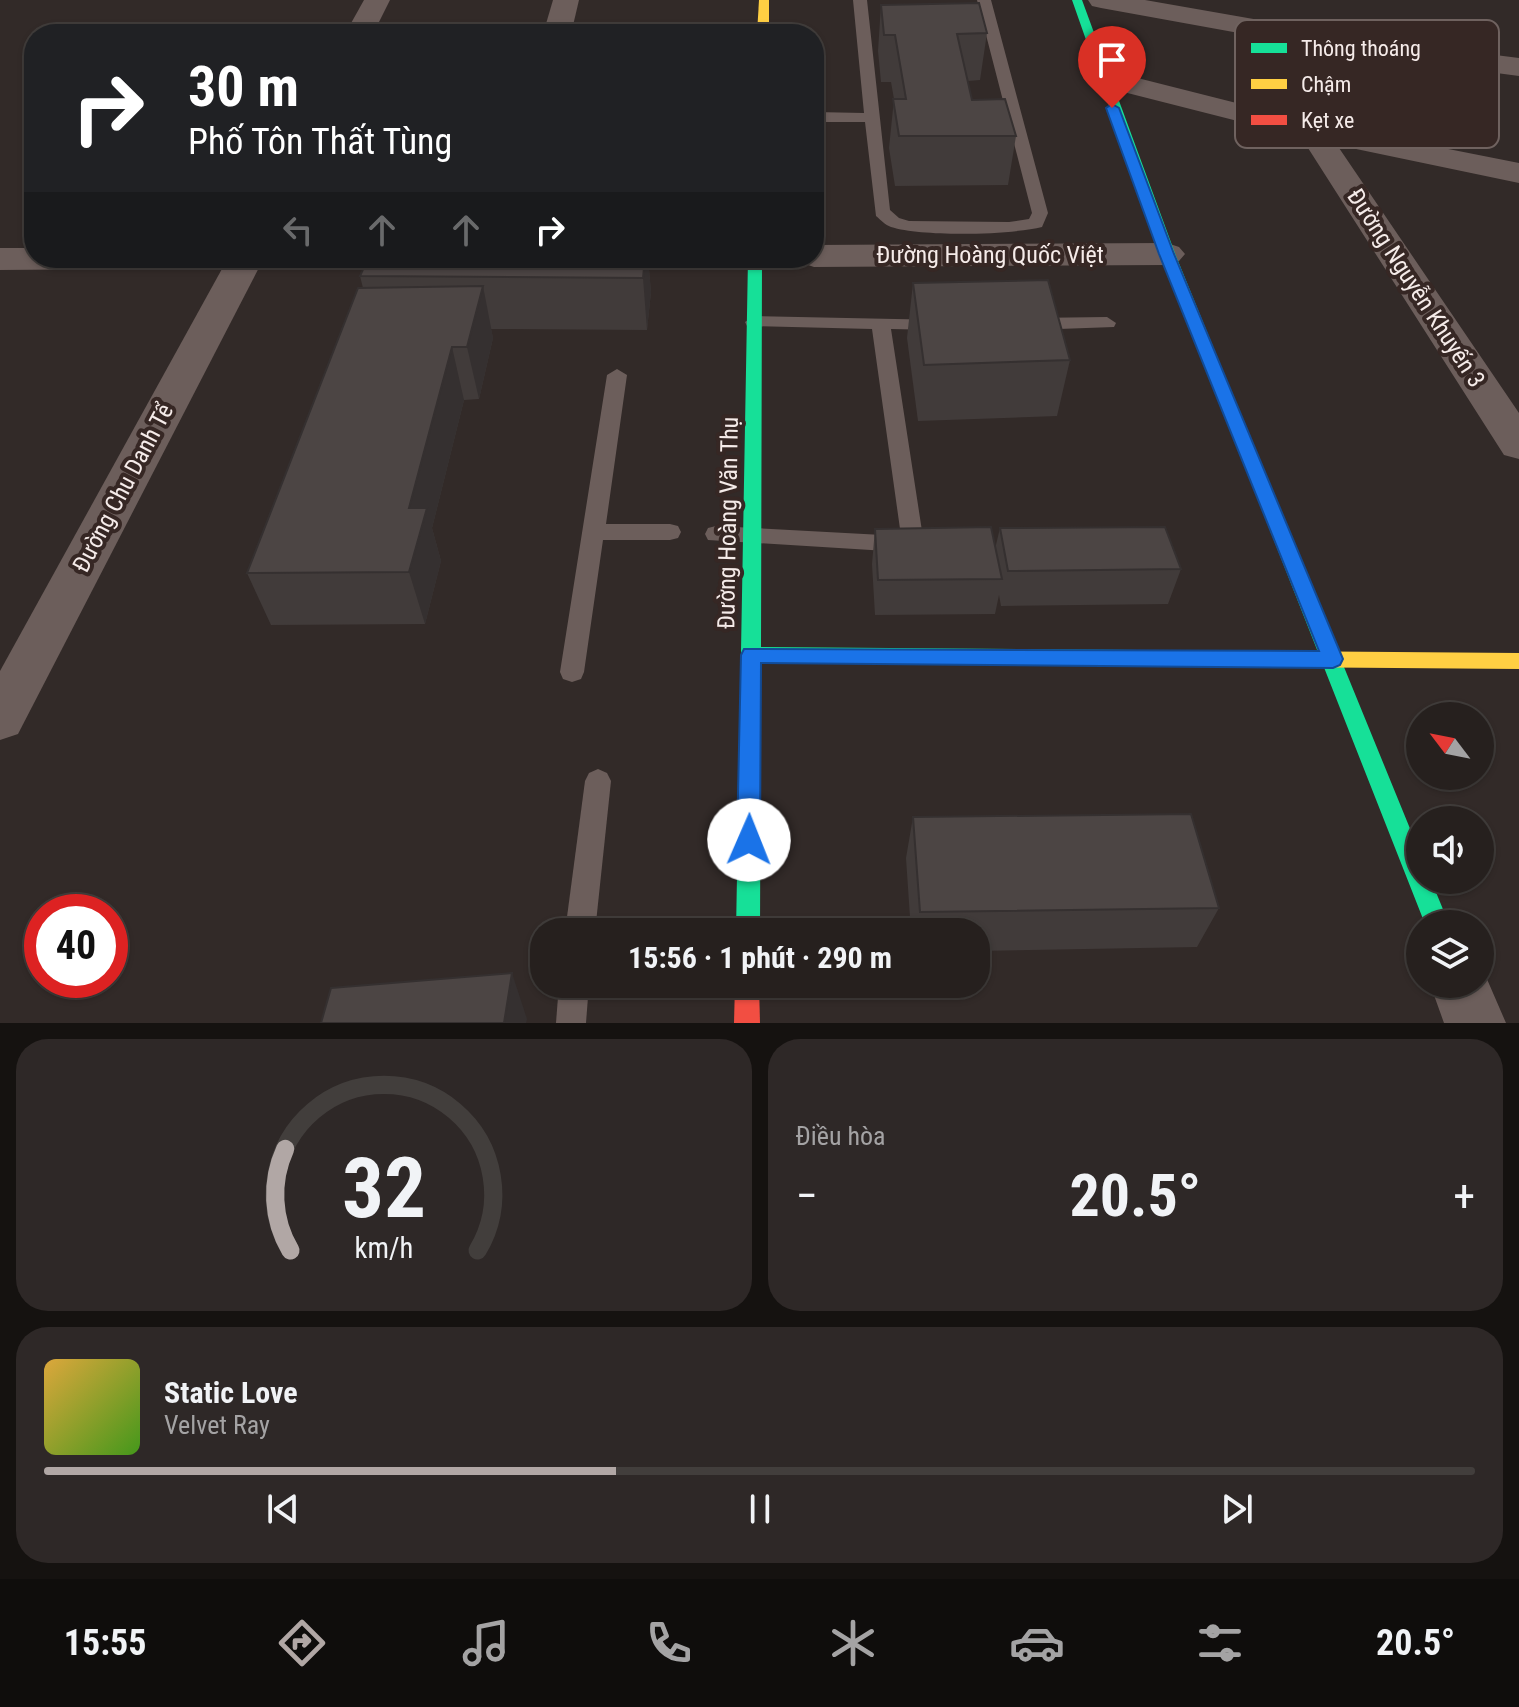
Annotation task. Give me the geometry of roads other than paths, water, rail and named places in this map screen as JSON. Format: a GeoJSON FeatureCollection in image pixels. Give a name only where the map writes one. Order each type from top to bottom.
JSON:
{"type":"FeatureCollection","features":[{"type":"Feature","properties":{"kind":"street"},"geometry":{"type":"LineString","coordinates":[[364,24],[377,0]]}},
{"type":"Feature","properties":{"kind":"street"},"geometry":{"type":"LineString","coordinates":[[560,24],[566,0]]}},
{"type":"Feature","properties":{"kind":"street"},"geometry":{"type":"LineString","coordinates":[[763,24],[764,0]]}},
{"type":"Feature","properties":{"kind":"street"},"geometry":{"type":"LineString","coordinates":[[1077,0],[1102,78],[1167,254],[1333,659],[1432,910]]}},
{"type":"Feature","properties":{"kind":"street"},"geometry":{"type":"LineString","coordinates":[[1101,0],[1235,25]]}},
{"type":"Feature","properties":{"kind":"street"},"geometry":{"type":"LineString","coordinates":[[1499,65],[1519,67]]}},
{"type":"Feature","properties":{"kind":"street"},"geometry":{"type":"LineString","coordinates":[[1102,78],[1235,112]]}},
{"type":"Feature","properties":{"kind":"street","name":"Đường Nguyễn Khuyến 3"},"geometry":{"type":"LineString","coordinates":[[1323,148],[1519,445]]}},
{"type":"Feature","properties":{"kind":"street"},"geometry":{"type":"LineString","coordinates":[[1396,148],[1519,173]]}},
{"type":"Feature","properties":{"kind":"street","name":"Đường Hoàng Quốc Việt"},"geometry":{"type":"LineString","coordinates":[[824,256],[1167,254]]}},
{"type":"Feature","properties":{"kind":"street"},"geometry":{"type":"LineString","coordinates":[[0,259],[24,259]]}},
{"type":"Feature","properties":{"kind":"street","name":"Đường Chu Danh Tể"},"geometry":{"type":"LineString","coordinates":[[0,719],[241,268]]}},
{"type":"Feature","properties":{"kind":"street","name":"Đường Hoàng Văn Thụ"},"geometry":{"type":"LineString","coordinates":[[748,918],[755,268]]}},
{"type":"Feature","properties":{"kind":"street"},"geometry":{"type":"LineString","coordinates":[[751,655],[1519,661]]}},
{"type":"Feature","properties":{"kind":"street"},"geometry":{"type":"LineString","coordinates":[[747,998],[747,1023]]}},
{"type":"Feature","properties":{"kind":"street"},"geometry":{"type":"LineString","coordinates":[[1465,998],[1475,1023]]}},
{"type":"Feature","properties":{"kind":"lane"},"geometry":{"type":"LineString","coordinates":[[860,0],[870,29],[872,118],[882,212],[893,222],[909,226],[1009,227],[1036,223],[1040,213],[985,29],[984,0]]}},
{"type":"Feature","properties":{"kind":"lane"},"geometry":{"type":"LineString","coordinates":[[824,117],[872,118]]}},
{"type":"Feature","properties":{"kind":"lane"},"geometry":{"type":"LineString","coordinates":[[754,322],[956,324]]}},
{"type":"Feature","properties":{"kind":"lane"},"geometry":{"type":"LineString","coordinates":[[1016,324],[1107,323]]}},
{"type":"Feature","properties":{"kind":"lane"},"geometry":{"type":"LineString","coordinates":[[716,534],[920,544],[881,325]]}},
{"type":"Feature","properties":{"kind":"lane"},"geometry":{"type":"LineString","coordinates":[[572,672],[617,375]]}},
{"type":"Feature","properties":{"kind":"lane"},"geometry":{"type":"LineString","coordinates":[[593,532],[670,532]]}},
{"type":"Feature","properties":{"kind":"lane"},"geometry":{"type":"LineString","coordinates":[[582,918],[598,781]]}},
{"type":"Feature","properties":{"kind":"lane"},"geometry":{"type":"LineString","coordinates":[[571,1023],[573,998]]}}]}
